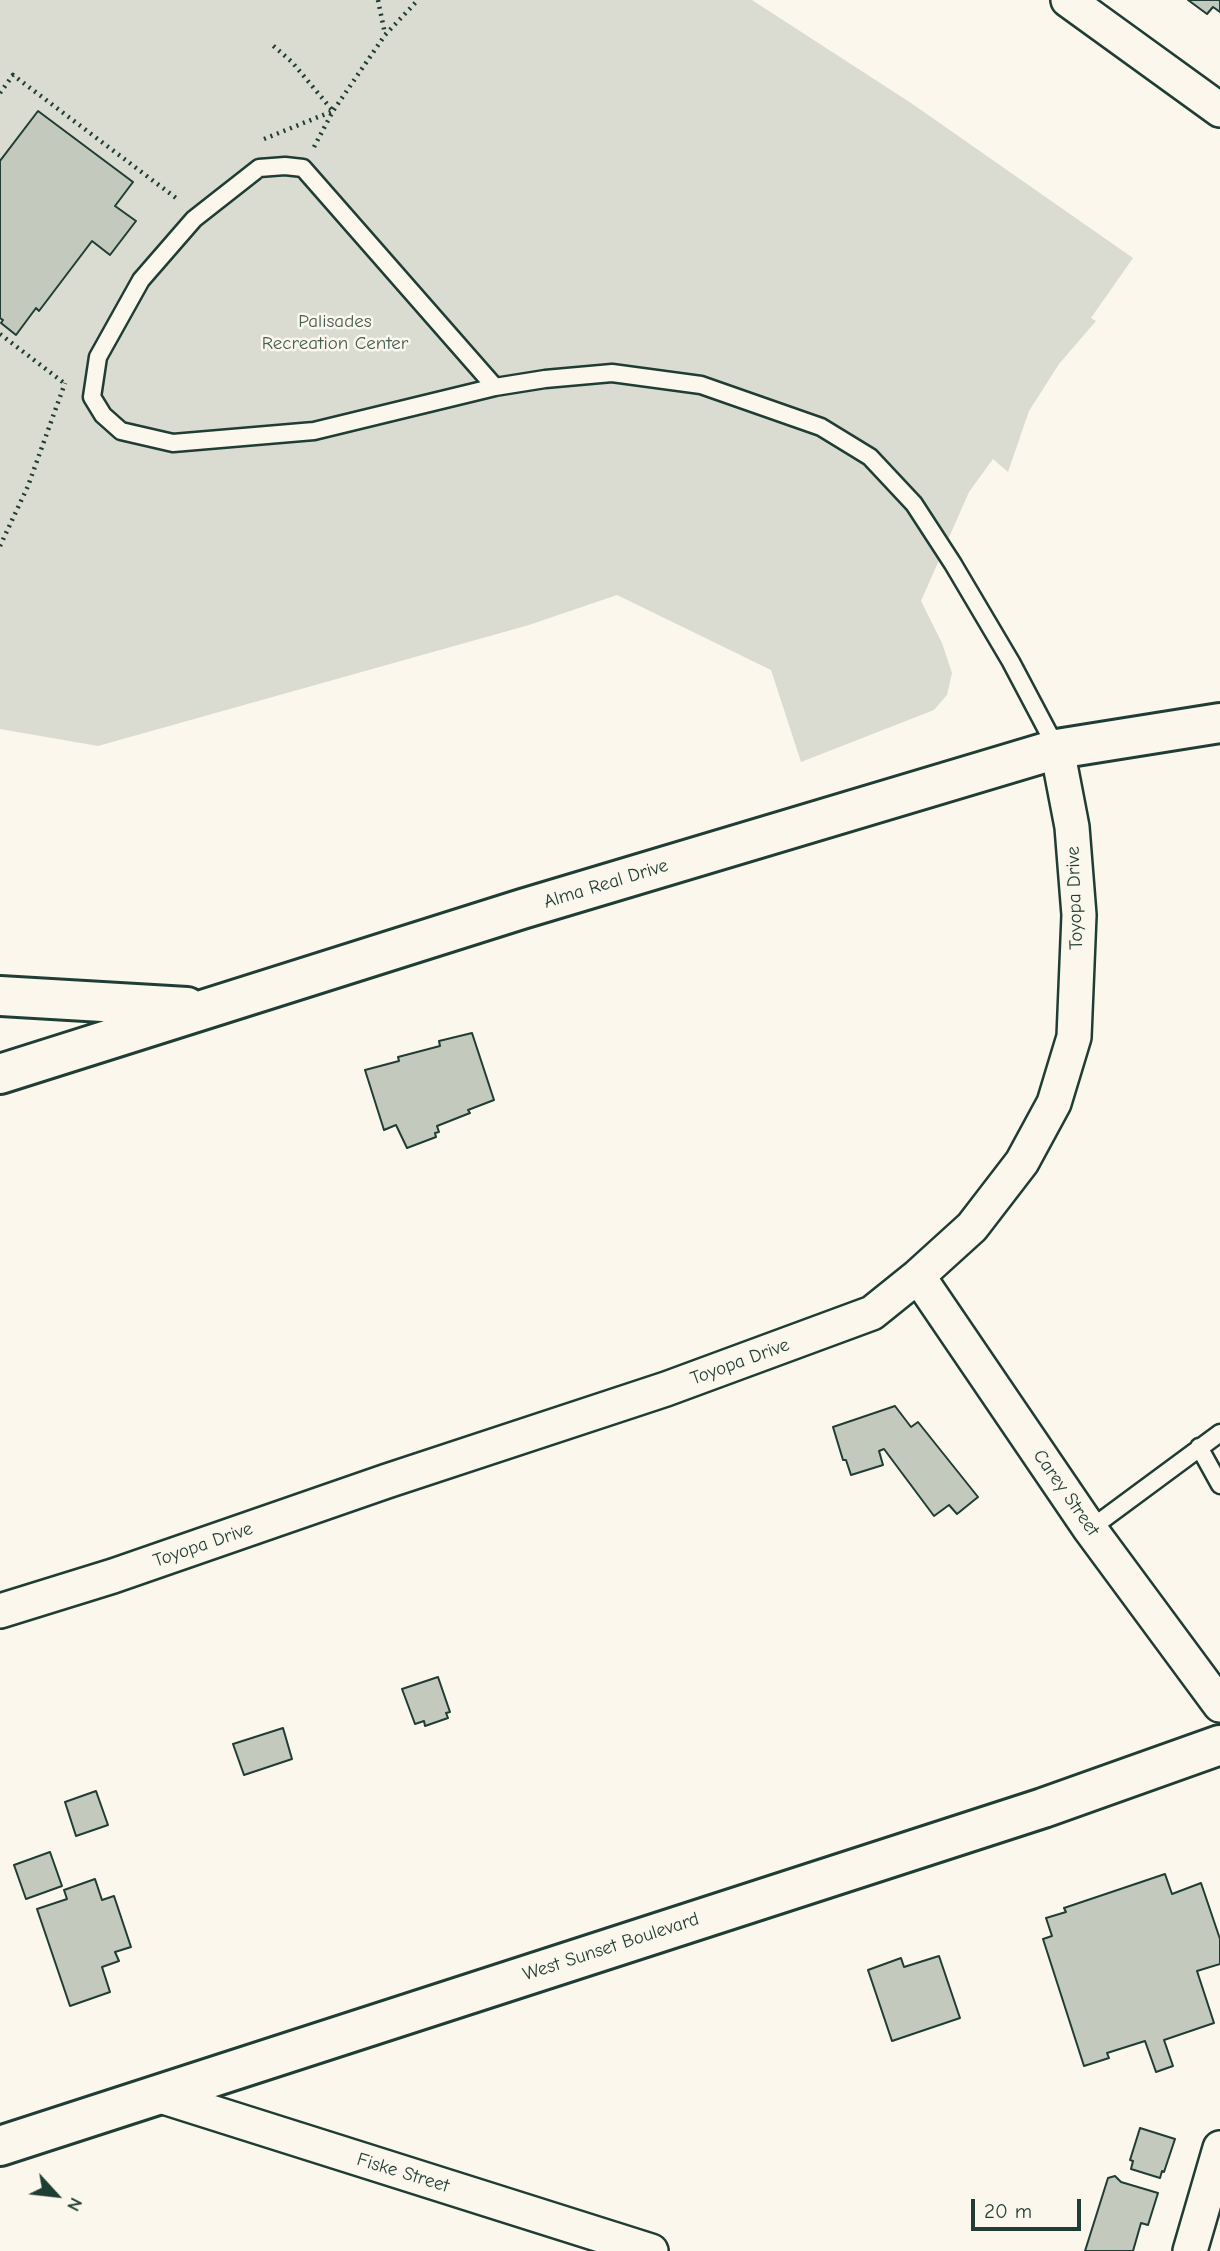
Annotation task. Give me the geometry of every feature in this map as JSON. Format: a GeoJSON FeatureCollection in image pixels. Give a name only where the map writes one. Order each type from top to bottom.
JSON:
{"type":"FeatureCollection","features":[{"type":"Feature","properties":{"kind":"street"},"geometry":{"type":"LineString","coordinates":[[1068,0],[1220,110]]}},
{"type":"Feature","properties":{"kind":"street","name":"Alma Real Drive"},"geometry":{"type":"LineString","coordinates":[[0,1074],[522,909],[1058,749],[1220,723]]}},
{"type":"Feature","properties":{"kind":"street","name":"Toyopa Drive"},"geometry":{"type":"LineString","coordinates":[[0,1611],[113,1576],[374,1485],[666,1389],[872,1313],[918,1276],[972,1227],[1022,1161],[1054,1102],[1074,1037],[1079,915],[1072,827],[1058,749]]}},
{"type":"Feature","properties":{"kind":"street"},"geometry":{"type":"LineString","coordinates":[[0,996],[210,1008]]}},
{"type":"Feature","properties":{"kind":"street","name":"Carey Street"},"geometry":{"type":"LineString","coordinates":[[918,1276],[1090,1529],[1220,1705]]}},
{"type":"Feature","properties":{"kind":"street","name":"West Sunset Boulevard"},"geometry":{"type":"LineString","coordinates":[[0,2146],[1029,1813],[1220,1745]]}},
{"type":"Feature","properties":{"kind":"street","name":"Fiske Street"},"geometry":{"type":"LineString","coordinates":[[154,2094],[651,2251]]}},
{"type":"Feature","properties":{"kind":"street"},"geometry":{"type":"LineString","coordinates":[[1190,2251],[1220,2148]]}},
{"type":"Feature","properties":{"kind":"lane"},"geometry":{"type":"LineString","coordinates":[[495,387],[303,168],[285,166],[259,169],[194,219],[141,280],[98,356],[92,397],[103,415],[121,431],[173,443],[314,431],[495,387],[612,373],[701,385],[821,427],[870,457],[914,504],[1011,662],[1058,749]]}},
{"type":"Feature","properties":{"kind":"lane"},"geometry":{"type":"LineString","coordinates":[[1090,1529],[1220,1433]]}},
{"type":"Feature","properties":{"kind":"lane"},"geometry":{"type":"LineString","coordinates":[[1199,1447],[1220,1485]]}},
{"type":"Feature","properties":{"kind":"path"},"geometry":{"type":"LineString","coordinates":[[378,0],[385,35]]}},
{"type":"Feature","properties":{"kind":"path"},"geometry":{"type":"LineString","coordinates":[[303,168],[333,111],[385,35],[418,0]]}},
{"type":"Feature","properties":{"kind":"path"},"geometry":{"type":"LineString","coordinates":[[270,44],[292,62],[333,111]]}},
{"type":"Feature","properties":{"kind":"path"},"geometry":{"type":"LineString","coordinates":[[0,93],[13,75],[179,201]]}},
{"type":"Feature","properties":{"kind":"path"},"geometry":{"type":"LineString","coordinates":[[0,334],[64,383]]}},
{"type":"Feature","properties":{"kind":"path"},"geometry":{"type":"LineString","coordinates":[[0,546],[28,486]]}},
{"type":"Feature","properties":{"kind":"green space","name":"Palisades Recreation Center"},"geometry":{"type":"Polygon","coordinates":[[[0,0],[752,0],[911,103],[1133,258],[1091,318],[1096,321],[1059,364],[1029,411],[1008,472],[993,459],[969,492],[921,601],[942,643],[952,673],[947,695],[934,710],[801,762],[771,670],[617,595],[529,625],[98,746],[0,729],[0,0]]]}},
{"type":"Feature","properties":{"kind":"building"},"geometry":{"type":"Polygon","coordinates":[[[1188,0],[1220,0],[1220,12],[1213,7],[1207,14],[1188,0]]]}},
{"type":"Feature","properties":{"kind":"building"},"geometry":{"type":"Polygon","coordinates":[[[38,111],[133,182],[115,206],[136,221],[110,255],[92,241],[39,311],[36,308],[16,335],[1,323],[3,320],[0,318],[0,161],[38,111]]]}},
{"type":"Feature","properties":{"kind":"building"},"geometry":{"type":"Polygon","coordinates":[[[472,1033],[494,1100],[437,1126],[439,1132],[435,1133],[436,1137],[407,1148],[396,1125],[384,1130],[365,1070],[399,1061],[398,1057],[440,1046],[439,1041],[472,1033]]]}},
{"type":"Feature","properties":{"kind":"building"},"geometry":{"type":"Polygon","coordinates":[[[895,1406],[911,1427],[918,1422],[978,1497],[957,1514],[949,1505],[934,1516],[884,1449],[879,1451],[883,1465],[851,1475],[846,1460],[843,1460],[833,1427],[895,1406]]]}},
{"type":"Feature","properties":{"kind":"building"},"geometry":{"type":"Polygon","coordinates":[[[438,1677],[450,1712],[446,1713],[448,1718],[425,1726],[424,1721],[415,1724],[402,1689],[438,1677]]]}},
{"type":"Feature","properties":{"kind":"building"},"geometry":{"type":"Polygon","coordinates":[[[283,1728],[292,1759],[244,1775],[233,1744],[283,1728]]]}},
{"type":"Feature","properties":{"kind":"building"},"geometry":{"type":"Polygon","coordinates":[[[96,1791],[108,1825],[76,1836],[65,1802],[96,1791]]]}},
{"type":"Feature","properties":{"kind":"building"},"geometry":{"type":"Polygon","coordinates":[[[50,1852],[62,1886],[26,1899],[14,1865],[50,1852]]]}},
{"type":"Feature","properties":{"kind":"building"},"geometry":{"type":"Polygon","coordinates":[[[1165,1874],[1172,1894],[1201,1883],[1220,1939],[1220,1964],[1197,1971],[1214,2023],[1164,2040],[1173,2066],[1156,2072],[1145,2041],[1107,2053],[1109,2058],[1084,2066],[1043,1939],[1052,1936],[1046,1918],[1066,1912],[1064,1908],[1165,1874]]]}},
{"type":"Feature","properties":{"kind":"building"},"geometry":{"type":"Polygon","coordinates":[[[95,1879],[102,1900],[114,1896],[131,1947],[115,1952],[119,1961],[102,1967],[110,1992],[70,2006],[37,1909],[67,1899],[64,1890],[95,1879]]]}},
{"type":"Feature","properties":{"kind":"building"},"geometry":{"type":"Polygon","coordinates":[[[939,1956],[960,2018],[892,2041],[868,1970],[901,1958],[904,1967],[939,1956]]]}},
{"type":"Feature","properties":{"kind":"building"},"geometry":{"type":"Polygon","coordinates":[[[1140,2128],[1175,2139],[1160,2178],[1131,2169],[1133,2161],[1130,2160],[1140,2128]]]}},
{"type":"Feature","properties":{"kind":"building"},"geometry":{"type":"Polygon","coordinates":[[[1115,2176],[1121,2182],[1158,2193],[1148,2225],[1141,2223],[1133,2251],[1085,2251],[1108,2178],[1115,2176]]]}}]}
